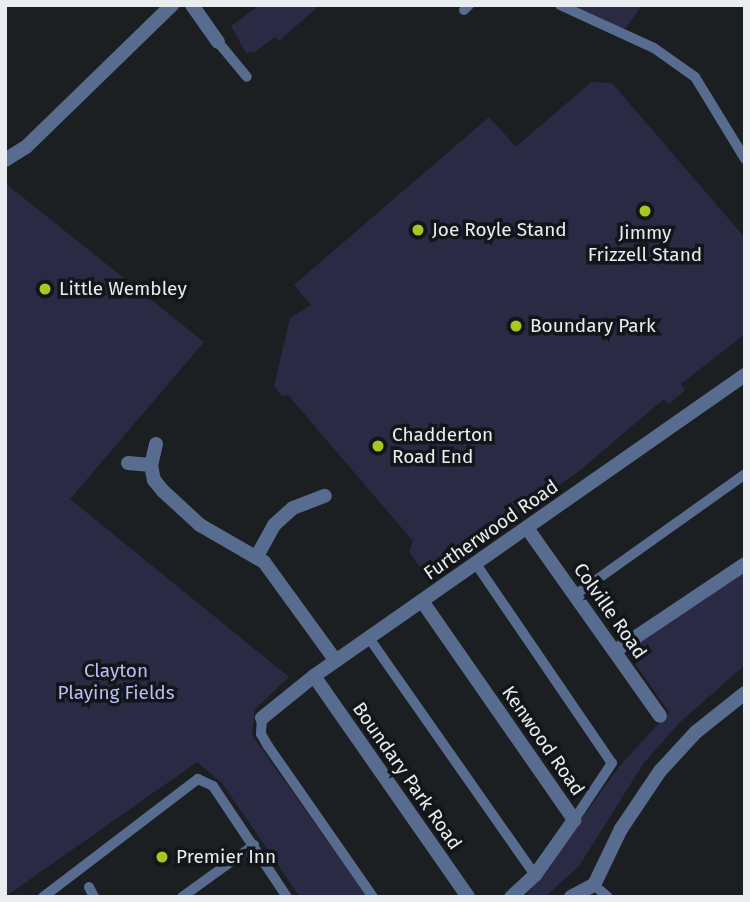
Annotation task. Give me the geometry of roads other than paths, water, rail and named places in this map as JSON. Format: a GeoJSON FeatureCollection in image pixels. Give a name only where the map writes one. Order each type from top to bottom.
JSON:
{"type":"FeatureCollection","features":[{"type":"Feature","properties":{"kind":"street"},"geometry":{"type":"LineString","coordinates":[[5,160],[26,146],[172,5]]}},
{"type":"Feature","properties":{"kind":"street"},"geometry":{"type":"LineString","coordinates":[[192,5],[218,42]]}},
{"type":"Feature","properties":{"kind":"street","name":"Furtherwood Road"},"geometry":{"type":"LineString","coordinates":[[262,718],[314,676],[745,375]]}},
{"type":"Feature","properties":{"kind":"street"},"geometry":{"type":"LineString","coordinates":[[156,444],[151,465],[154,480],[182,509],[257,556],[336,661]]}},
{"type":"Feature","properties":{"kind":"street"},"geometry":{"type":"LineString","coordinates":[[128,463],[151,465]]}},
{"type":"Feature","properties":{"kind":"street"},"geometry":{"type":"LineString","coordinates":[[257,556],[274,525],[293,508],[325,496]]}},
{"type":"Feature","properties":{"kind":"street","name":"Colville Road"},"geometry":{"type":"LineString","coordinates":[[527,528],[660,716]]}},
{"type":"Feature","properties":{"kind":"street"},"geometry":{"type":"LineString","coordinates":[[615,651],[745,564]]}},
{"type":"Feature","properties":{"kind":"street","name":"Kenwood Road"},"geometry":{"type":"LineString","coordinates":[[422,601],[574,820],[535,875],[511,897]]}},
{"type":"Feature","properties":{"kind":"street","name":"Boundary Park Road"},"geometry":{"type":"LineString","coordinates":[[314,676],[468,897]]}},
{"type":"Feature","properties":{"kind":"street"},"geometry":{"type":"LineString","coordinates":[[571,897],[594,885],[621,829],[660,771],[696,732],[745,692]]}},
{"type":"Feature","properties":{"kind":"lane"},"geometry":{"type":"LineString","coordinates":[[560,5],[654,48],[695,77],[745,159]]}},
{"type":"Feature","properties":{"kind":"lane"},"geometry":{"type":"LineString","coordinates":[[218,42],[247,77]]}},
{"type":"Feature","properties":{"kind":"lane"},"geometry":{"type":"LineString","coordinates":[[575,595],[745,474]]}},
{"type":"Feature","properties":{"kind":"lane"},"geometry":{"type":"LineString","coordinates":[[476,564],[612,763],[574,820]]}},
{"type":"Feature","properties":{"kind":"lane"},"geometry":{"type":"LineString","coordinates":[[369,638],[535,875]]}},
{"type":"Feature","properties":{"kind":"lane"},"geometry":{"type":"LineString","coordinates":[[262,718],[261,734],[268,746],[373,897]]}},
{"type":"Feature","properties":{"kind":"lane"},"geometry":{"type":"LineString","coordinates":[[43,897],[198,779],[213,786],[287,897]]}},
{"type":"Feature","properties":{"kind":"lane"},"geometry":{"type":"LineString","coordinates":[[182,897],[254,845]]}},
{"type":"Feature","properties":{"kind":"lane"},"geometry":{"type":"LineString","coordinates":[[594,885],[608,897]]}},
{"type":"Feature","properties":{"kind":"place","name":"Jimmy Frizzell Stand"},"geometry":{"type":"Point","coordinates":[645,211]}},
{"type":"Feature","properties":{"kind":"place","name":"Joe Royle Stand"},"geometry":{"type":"Point","coordinates":[418,230]}},
{"type":"Feature","properties":{"kind":"place","name":"Little Wembley"},"geometry":{"type":"Point","coordinates":[45,289]}},
{"type":"Feature","properties":{"kind":"place","name":"Boundary Park"},"geometry":{"type":"Point","coordinates":[516,326]}},
{"type":"Feature","properties":{"kind":"place","name":"Chadderton Road End"},"geometry":{"type":"Point","coordinates":[378,446]}},
{"type":"Feature","properties":{"kind":"place","name":"Premier Inn"},"geometry":{"type":"Point","coordinates":[162,857]}},
{"type":"Feature","properties":{"kind":"park label","name":"Clayton Playing Fields"},"geometry":{"type":"Point","coordinates":[116,682]}}]}
